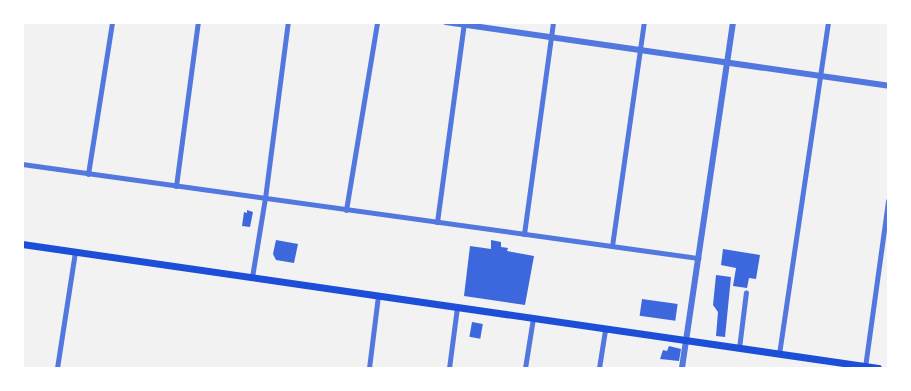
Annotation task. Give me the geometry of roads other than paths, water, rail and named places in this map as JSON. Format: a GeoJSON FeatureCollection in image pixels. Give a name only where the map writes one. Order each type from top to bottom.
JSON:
{"type":"FeatureCollection","features":[{"type":"Feature","properties":{"kind":"main road"},"geometry":{"type":"LineString","coordinates":[[22,244],[878,368]]}},
{"type":"Feature","properties":{"kind":"street"},"geometry":{"type":"LineString","coordinates":[[88,174],[112,22]]}},
{"type":"Feature","properties":{"kind":"street"},"geometry":{"type":"LineString","coordinates":[[176,186],[198,22]]}},
{"type":"Feature","properties":{"kind":"street"},"geometry":{"type":"LineString","coordinates":[[252,277],[265,198],[288,22]]}},
{"type":"Feature","properties":{"kind":"street"},"geometry":{"type":"LineString","coordinates":[[346,210],[377,22]]}},
{"type":"Feature","properties":{"kind":"street"},"geometry":{"type":"LineString","coordinates":[[446,22],[888,86]]}},
{"type":"Feature","properties":{"kind":"street"},"geometry":{"type":"LineString","coordinates":[[524,234],[553,22]]}},
{"type":"Feature","properties":{"kind":"street"},"geometry":{"type":"LineString","coordinates":[[612,246],[644,22]]}},
{"type":"Feature","properties":{"kind":"street"},"geometry":{"type":"LineString","coordinates":[[682,368],[733,22]]}},
{"type":"Feature","properties":{"kind":"street"},"geometry":{"type":"LineString","coordinates":[[779,354],[828,22]]}},
{"type":"Feature","properties":{"kind":"street"},"geometry":{"type":"LineString","coordinates":[[437,222],[464,24]]}},
{"type":"Feature","properties":{"kind":"street"},"geometry":{"type":"LineString","coordinates":[[22,164],[698,258]]}},
{"type":"Feature","properties":{"kind":"street"},"geometry":{"type":"LineString","coordinates":[[865,367],[888,201]]}},
{"type":"Feature","properties":{"kind":"street"},"geometry":{"type":"LineString","coordinates":[[57,368],[75,252]]}},
{"type":"Feature","properties":{"kind":"street"},"geometry":{"type":"LineString","coordinates":[[739,348],[746,292]]}},
{"type":"Feature","properties":{"kind":"street"},"geometry":{"type":"LineString","coordinates":[[369,368],[378,296]]}},
{"type":"Feature","properties":{"kind":"street"},"geometry":{"type":"LineString","coordinates":[[449,368],[457,307]]}},
{"type":"Feature","properties":{"kind":"street"},"geometry":{"type":"LineString","coordinates":[[525,368],[533,318]]}},
{"type":"Feature","properties":{"kind":"street"},"geometry":{"type":"LineString","coordinates":[[599,368],[605,328]]}}]}
